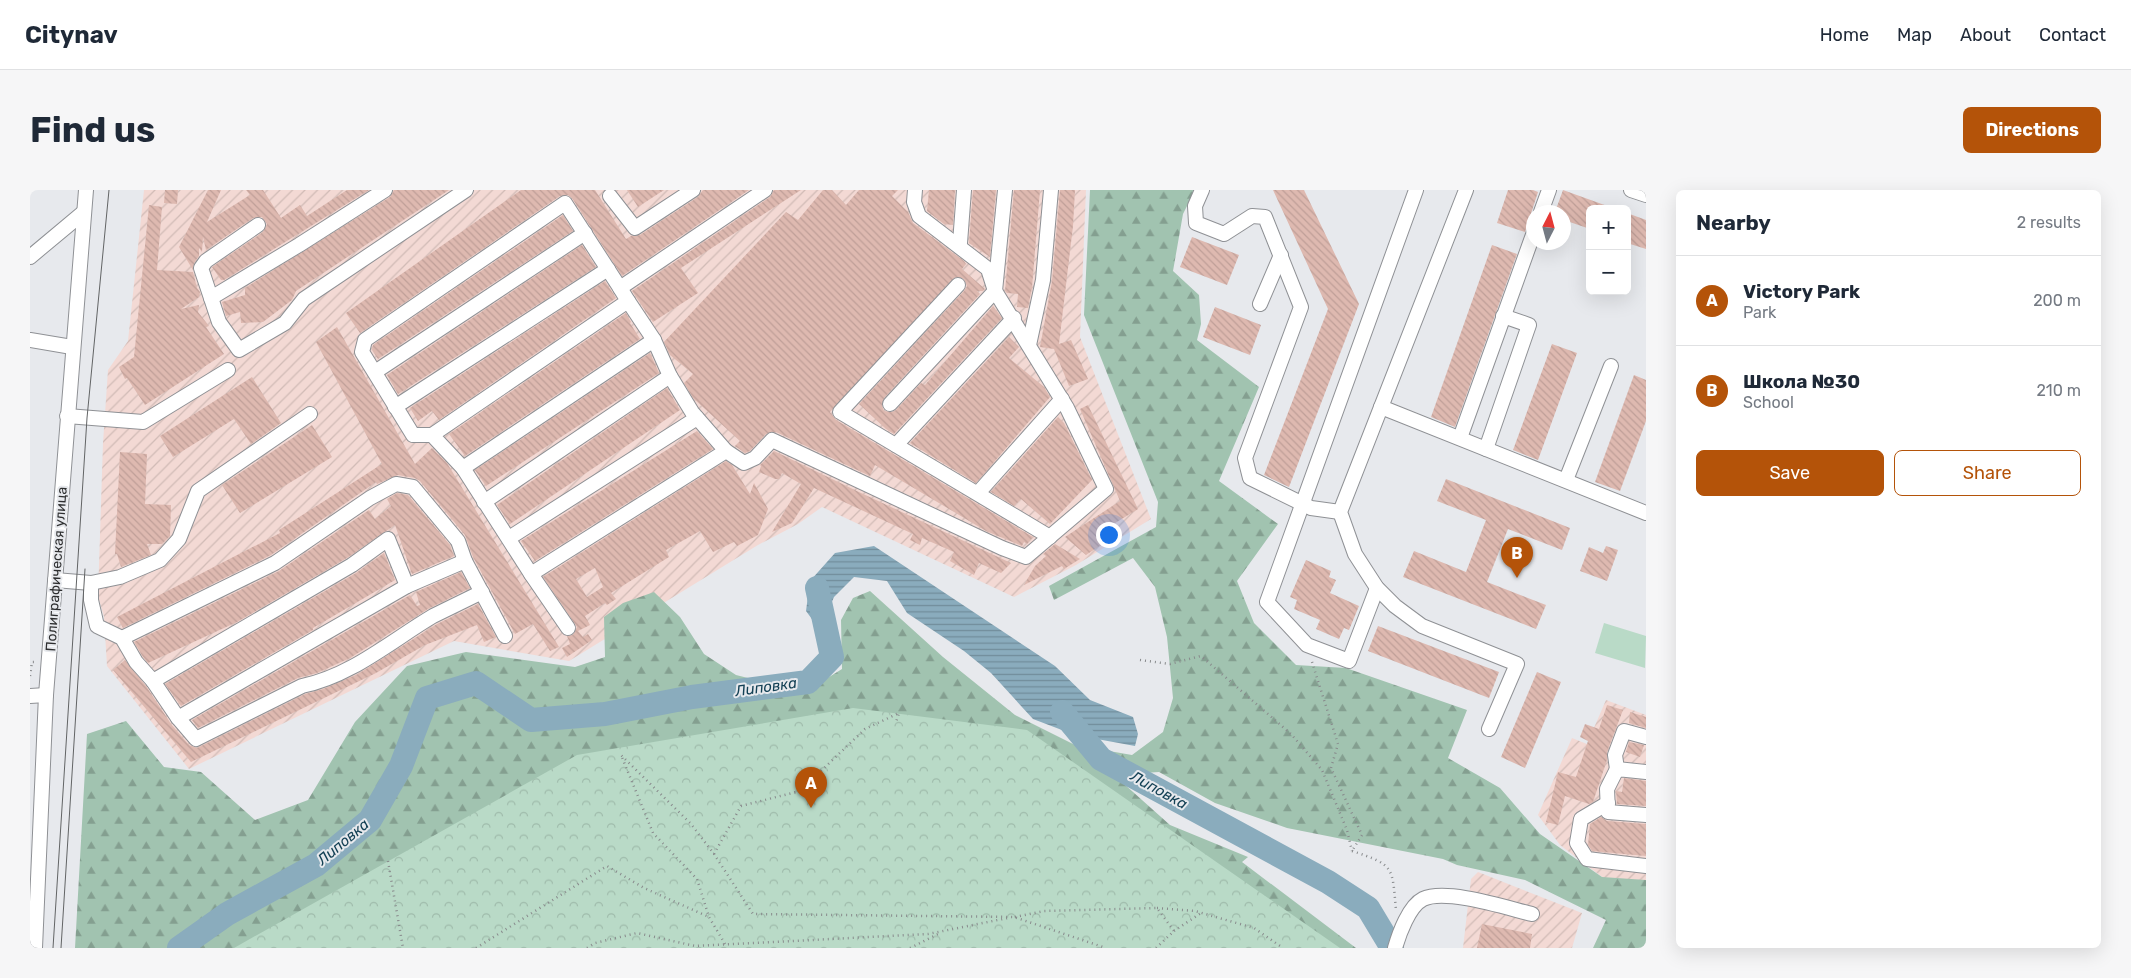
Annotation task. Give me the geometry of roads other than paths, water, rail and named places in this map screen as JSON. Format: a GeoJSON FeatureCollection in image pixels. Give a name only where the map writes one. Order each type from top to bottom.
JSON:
{"type":"FeatureCollection","features":[{"type":"Feature","properties":{"kind":"street","name":"Полиграфическая улица"},"geometry":{"type":"LineString","coordinates":[[35,948],[46,695],[72,347],[86,190]]}},
{"type":"Feature","properties":{"kind":"street"},"geometry":{"type":"LineString","coordinates":[[211,298],[385,190]]}},
{"type":"Feature","properties":{"kind":"street"},"geometry":{"type":"LineString","coordinates":[[258,225],[206,261],[201,268],[219,322],[239,350],[286,323],[304,299],[466,190]]}},
{"type":"Feature","properties":{"kind":"street"},"geometry":{"type":"LineString","coordinates":[[610,196],[635,228],[692,190]]}},
{"type":"Feature","properties":{"kind":"street"},"geometry":{"type":"LineString","coordinates":[[620,288],[765,190]]}},
{"type":"Feature","properties":{"kind":"street"},"geometry":{"type":"LineString","coordinates":[[628,301],[432,435],[412,435],[362,352],[365,340],[565,203],[654,340],[670,376],[697,418],[726,451],[744,463],[755,458],[772,440],[1002,548],[1026,557],[1106,489],[1062,399],[1014,318],[995,291],[988,269],[920,216],[914,202],[915,190]]}},
{"type":"Feature","properties":{"kind":"street"},"geometry":{"type":"LineString","coordinates":[[960,243],[964,190]]}},
{"type":"Feature","properties":{"kind":"street"},"geometry":{"type":"LineString","coordinates":[[890,404],[995,291],[1005,190]]}},
{"type":"Feature","properties":{"kind":"street"},"geometry":{"type":"LineString","coordinates":[[1029,345],[1043,280],[1052,190]]}},
{"type":"Feature","properties":{"kind":"street"},"geometry":{"type":"LineString","coordinates":[[1202,190],[1195,206],[1196,223],[1224,234],[1252,216],[1265,217],[1301,306],[1245,458],[1250,478],[1311,508],[1340,512]]}},
{"type":"Feature","properties":{"kind":"street"},"geometry":{"type":"LineString","coordinates":[[1377,588],[1349,661],[1307,645],[1267,602],[1416,190]]}},
{"type":"Feature","properties":{"kind":"street"},"geometry":{"type":"LineString","coordinates":[[1466,190],[1340,512],[1356,554],[1377,588],[1396,606],[1422,626],[1516,664],[1489,729]]}},
{"type":"Feature","properties":{"kind":"street"},"geometry":{"type":"LineString","coordinates":[[1544,205],[1549,190]]}},
{"type":"Feature","properties":{"kind":"street"},"geometry":{"type":"LineString","coordinates":[[1632,190],[1646,195]]}},
{"type":"Feature","properties":{"kind":"street"},"geometry":{"type":"LineString","coordinates":[[30,257],[84,212]]}},
{"type":"Feature","properties":{"kind":"street"},"geometry":{"type":"LineString","coordinates":[[374,372],[585,233]]}},
{"type":"Feature","properties":{"kind":"street"},"geometry":{"type":"LineString","coordinates":[[1460,438],[1527,250]]}},
{"type":"Feature","properties":{"kind":"street"},"geometry":{"type":"LineString","coordinates":[[1260,304],[1281,255]]}},
{"type":"Feature","properties":{"kind":"street"},"geometry":{"type":"LineString","coordinates":[[395,407],[608,269]]}},
{"type":"Feature","properties":{"kind":"street"},"geometry":{"type":"LineString","coordinates":[[958,285],[840,412],[1050,537]]}},
{"type":"Feature","properties":{"kind":"street"},"geometry":{"type":"LineString","coordinates":[[1486,449],[1529,325],[1503,316]]}},
{"type":"Feature","properties":{"kind":"street"},"geometry":{"type":"LineString","coordinates":[[896,445],[1014,318]]}},
{"type":"Feature","properties":{"kind":"street"},"geometry":{"type":"LineString","coordinates":[[30,330],[36,341],[72,347]]}},
{"type":"Feature","properties":{"kind":"street"},"geometry":{"type":"LineString","coordinates":[[463,468],[654,340]]}},
{"type":"Feature","properties":{"kind":"street"},"geometry":{"type":"LineString","coordinates":[[1566,480],[1611,366]]}},
{"type":"Feature","properties":{"kind":"street"},"geometry":{"type":"LineString","coordinates":[[67,416],[143,422],[228,370]]}},
{"type":"Feature","properties":{"kind":"street"},"geometry":{"type":"LineString","coordinates":[[484,502],[670,376]]}},
{"type":"Feature","properties":{"kind":"street"},"geometry":{"type":"LineString","coordinates":[[978,493],[1062,399]]}},
{"type":"Feature","properties":{"kind":"street"},"geometry":{"type":"LineString","coordinates":[[1381,407],[1646,513]]}},
{"type":"Feature","properties":{"kind":"street"},"geometry":{"type":"LineString","coordinates":[[55,580],[91,583],[120,577],[160,560],[179,539],[198,491],[310,414]]}},
{"type":"Feature","properties":{"kind":"street"},"geometry":{"type":"LineString","coordinates":[[509,538],[697,418]]}},
{"type":"Feature","properties":{"kind":"street"},"geometry":{"type":"LineString","coordinates":[[432,435],[463,468],[568,628]]}},
{"type":"Feature","properties":{"kind":"street"},"geometry":{"type":"LineString","coordinates":[[531,574],[726,451]]}},
{"type":"Feature","properties":{"kind":"street"},"geometry":{"type":"LineString","coordinates":[[122,638],[274,563],[370,498],[396,484],[413,487],[458,541],[465,561],[505,636]]}},
{"type":"Feature","properties":{"kind":"street"},"geometry":{"type":"LineString","coordinates":[[153,681],[352,565],[388,540],[407,586]]}},
{"type":"Feature","properties":{"kind":"street"},"geometry":{"type":"LineString","coordinates":[[178,718],[407,586],[465,561]]}},
{"type":"Feature","properties":{"kind":"street"},"geometry":{"type":"LineString","coordinates":[[91,583],[91,600],[97,626],[122,638],[136,662],[153,681],[178,718],[196,740],[302,686],[320,682],[366,659],[434,616],[482,592]]}},
{"type":"Feature","properties":{"kind":"street"},"geometry":{"type":"LineString","coordinates":[[30,696],[46,695]]}},
{"type":"Feature","properties":{"kind":"street"},"geometry":{"type":"LineString","coordinates":[[1646,737],[1624,731],[1614,755],[1617,769],[1607,789],[1608,812],[1646,815]]}},
{"type":"Feature","properties":{"kind":"street"},"geometry":{"type":"LineString","coordinates":[[1617,769],[1646,772]]}},
{"type":"Feature","properties":{"kind":"street"},"geometry":{"type":"LineString","coordinates":[[1608,803],[1581,819],[1577,843],[1587,859],[1646,866]]}},
{"type":"Feature","properties":{"kind":"street"},"geometry":{"type":"LineString","coordinates":[[1395,948],[1399,933],[1414,906],[1424,899],[1445,896],[1468,899],[1532,914]]}},
{"type":"Feature","properties":{"kind":"water"},"geometry":{"type":"Polygon","coordinates":[[[874,546],[1055,666],[1090,700],[1133,717],[1138,734],[1135,746],[1075,735],[1033,719],[991,673],[964,651],[907,613],[887,581],[854,577],[834,597],[820,630],[806,611],[810,581],[835,553],[874,546]]]}},
{"type":"Feature","properties":{"kind":"waterway","name":"Липовка"},"geometry":{"type":"LineString","coordinates":[[179,948],[227,914],[316,865],[370,820],[401,766],[427,698],[476,683],[531,720],[605,714],[692,697],[808,682],[832,657],[817,588]]}},
{"type":"Feature","properties":{"kind":"waterway","name":"Липовка"},"geometry":{"type":"LineString","coordinates":[[1062,712],[1101,759],[1328,882],[1368,908],[1392,948]]}},
{"type":"Feature","properties":{"kind":"tram line"},"geometry":{"type":"LineString","coordinates":[[53,948],[87,418],[109,190]]}},
{"type":"Feature","properties":{"kind":"tram line"},"geometry":{"type":"LineString","coordinates":[[61,948],[85,569]]}},
{"type":"Feature","properties":{"kind":"place","name":"Школа №30"},"geometry":{"type":"Point","coordinates":[1517,578]}},
{"type":"Feature","properties":{"kind":"place","name":"Victory Park"},"geometry":{"type":"Point","coordinates":[811,808]}}]}
